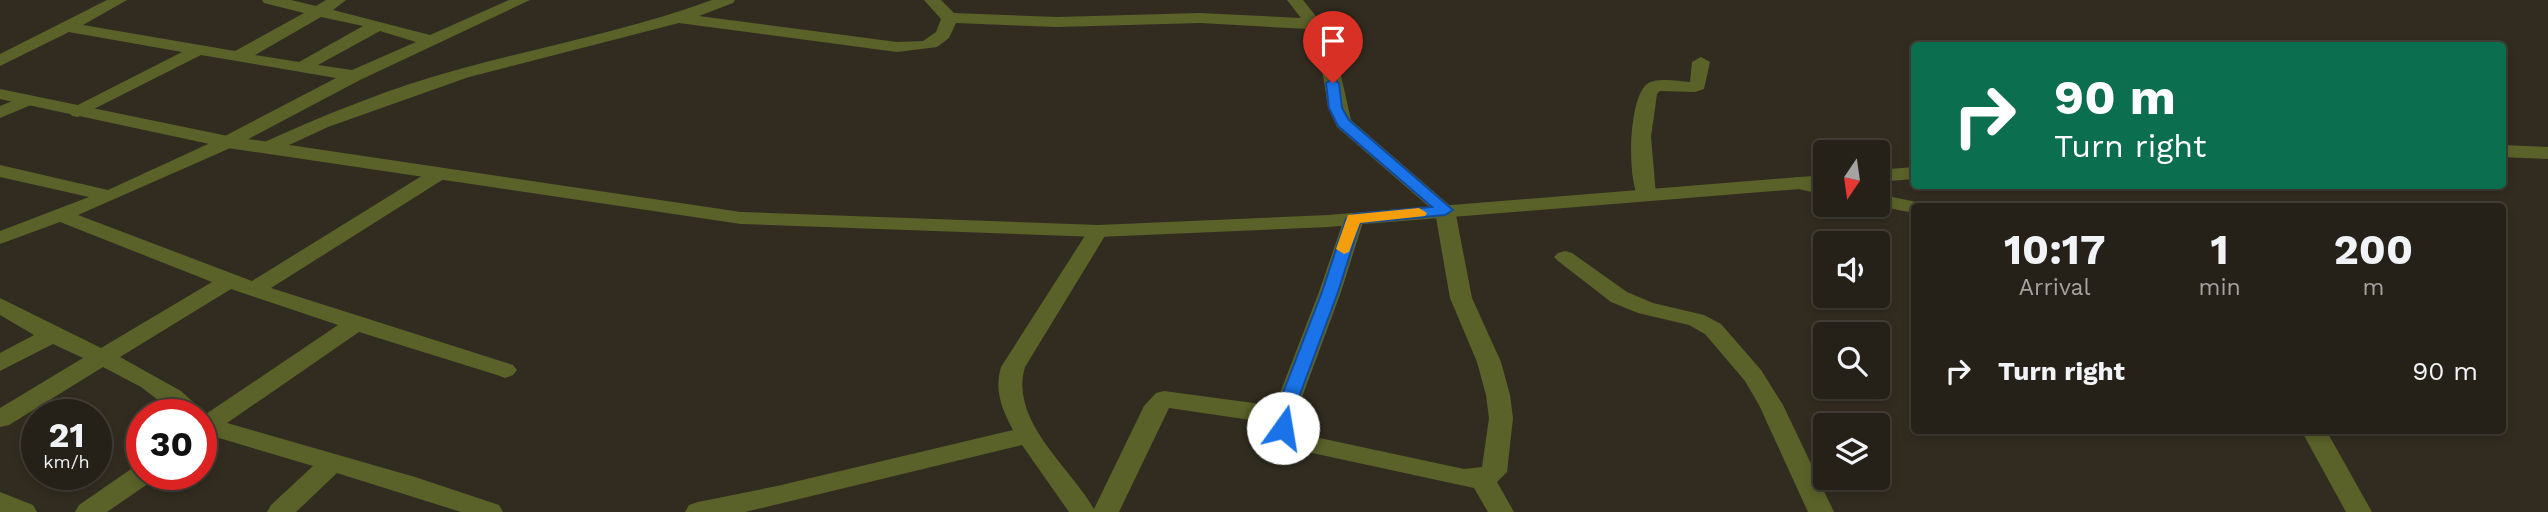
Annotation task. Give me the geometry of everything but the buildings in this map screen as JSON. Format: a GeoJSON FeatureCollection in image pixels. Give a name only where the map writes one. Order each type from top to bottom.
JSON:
{"type":"FeatureCollection","features":[{"type":"Feature","properties":{"kind":"street"},"geometry":{"type":"LineString","coordinates":[[0,61],[119,0]]}},
{"type":"Feature","properties":{"kind":"street"},"geometry":{"type":"LineString","coordinates":[[270,0],[378,24],[431,41]]}},
{"type":"Feature","properties":{"kind":"street"},"geometry":{"type":"LineString","coordinates":[[238,57],[338,0]]}},
{"type":"Feature","properties":{"kind":"street"},"geometry":{"type":"LineString","coordinates":[[491,0],[516,3]]}},
{"type":"Feature","properties":{"kind":"street"},"geometry":{"type":"LineString","coordinates":[[267,148],[322,123],[463,73],[678,18],[727,0]]}},
{"type":"Feature","properties":{"kind":"street"},"geometry":{"type":"LineString","coordinates":[[932,0],[949,18],[1057,22],[1200,18],[1314,24]]}},
{"type":"Feature","properties":{"kind":"street"},"geometry":{"type":"LineString","coordinates":[[1294,0],[1314,24],[1329,58],[1336,108],[1343,123],[1445,210],[1461,298],[1489,362],[1498,395],[1500,418],[1496,466],[1494,472],[1482,479],[1464,478],[1312,445],[1292,438],[1283,428],[1283,416],[1330,292],[1354,219]]}},
{"type":"Feature","properties":{"kind":"street"},"geometry":{"type":"LineString","coordinates":[[0,238],[110,196],[228,142],[354,76],[516,3]]}},
{"type":"Feature","properties":{"kind":"street"},"geometry":{"type":"LineString","coordinates":[[678,18],[897,47],[930,44],[943,37],[948,29],[949,18]]}},
{"type":"Feature","properties":{"kind":"street"},"geometry":{"type":"LineString","coordinates":[[304,66],[378,24]]}},
{"type":"Feature","properties":{"kind":"street"},"geometry":{"type":"LineString","coordinates":[[67,27],[354,76]]}},
{"type":"Feature","properties":{"kind":"street"},"geometry":{"type":"LineString","coordinates":[[78,112],[199,50]]}},
{"type":"Feature","properties":{"kind":"street"},"geometry":{"type":"LineString","coordinates":[[1646,195],[1640,162],[1642,129],[1650,90],[1656,86],[1695,87],[1698,85],[1701,62]]}},
{"type":"Feature","properties":{"kind":"street"},"geometry":{"type":"LineString","coordinates":[[0,94],[228,142],[741,218],[1098,231],[1354,219],[1813,182]]}},
{"type":"Feature","properties":{"kind":"street"},"geometry":{"type":"LineString","coordinates":[[0,113],[24,101]]}},
{"type":"Feature","properties":{"kind":"street"},"geometry":{"type":"LineString","coordinates":[[2506,151],[2548,153]]}},
{"type":"Feature","properties":{"kind":"street"},"geometry":{"type":"LineString","coordinates":[[0,172],[110,196]]}},
{"type":"Feature","properties":{"kind":"street"},"geometry":{"type":"LineString","coordinates":[[253,290],[440,173]]}},
{"type":"Feature","properties":{"kind":"street"},"geometry":{"type":"LineString","coordinates":[[1890,175],[1911,173]]}},
{"type":"Feature","properties":{"kind":"street"},"geometry":{"type":"LineString","coordinates":[[1797,183],[1813,186]]}},
{"type":"Feature","properties":{"kind":"street"},"geometry":{"type":"LineString","coordinates":[[1890,202],[1911,206]]}},
{"type":"Feature","properties":{"kind":"street"},"geometry":{"type":"LineString","coordinates":[[60,215],[253,290],[354,325],[505,370]]}},
{"type":"Feature","properties":{"kind":"street"},"geometry":{"type":"LineString","coordinates":[[1083,512],[1029,435],[1011,403],[1008,386],[1013,367],[1098,231]]}},
{"type":"Feature","properties":{"kind":"street"},"geometry":{"type":"LineString","coordinates":[[1565,257],[1619,297],[1646,308],[1696,320],[1713,329],[1753,376],[1771,405],[1822,512]]}},
{"type":"Feature","properties":{"kind":"street"},"geometry":{"type":"LineString","coordinates":[[0,419],[228,281]]}},
{"type":"Feature","properties":{"kind":"street"},"geometry":{"type":"LineString","coordinates":[[0,305],[52,335],[105,357],[178,399]]}},
{"type":"Feature","properties":{"kind":"street"},"geometry":{"type":"LineString","coordinates":[[217,413],[354,325]]}},
{"type":"Feature","properties":{"kind":"street"},"geometry":{"type":"LineString","coordinates":[[0,363],[52,335]]}},
{"type":"Feature","properties":{"kind":"street"},"geometry":{"type":"LineString","coordinates":[[1106,512],[1156,406],[1164,399],[1283,416]]}},
{"type":"Feature","properties":{"kind":"street"},"geometry":{"type":"LineString","coordinates":[[217,428],[415,486],[490,512]]}},
{"type":"Feature","properties":{"kind":"street"},"geometry":{"type":"LineString","coordinates":[[2315,434],[2359,512]]}},
{"type":"Feature","properties":{"kind":"street"},"geometry":{"type":"LineString","coordinates":[[698,512],[777,496],[1029,435]]}},
{"type":"Feature","properties":{"kind":"street"},"geometry":{"type":"LineString","coordinates":[[280,512],[333,462]]}},
{"type":"Feature","properties":{"kind":"street"},"geometry":{"type":"LineString","coordinates":[[1482,479],[1501,512]]}},
{"type":"Feature","properties":{"kind":"street"},"geometry":{"type":"LineString","coordinates":[[88,512],[126,486]]}},
{"type":"Feature","properties":{"kind":"street"},"geometry":{"type":"LineString","coordinates":[[0,502],[24,512]]}},
{"type":"Feature","properties":{"kind":"slow traffic"},"geometry":{"type":"LineString","coordinates":[[1344,249],[1354,219],[1419,213]]}},
{"type":"Feature","properties":{"kind":"route"},"geometry":{"type":"LineString","coordinates":[[1283,428],[1283,416],[1330,292],[1354,219],[1445,210],[1343,123],[1336,108],[1333,83]]}}]}
